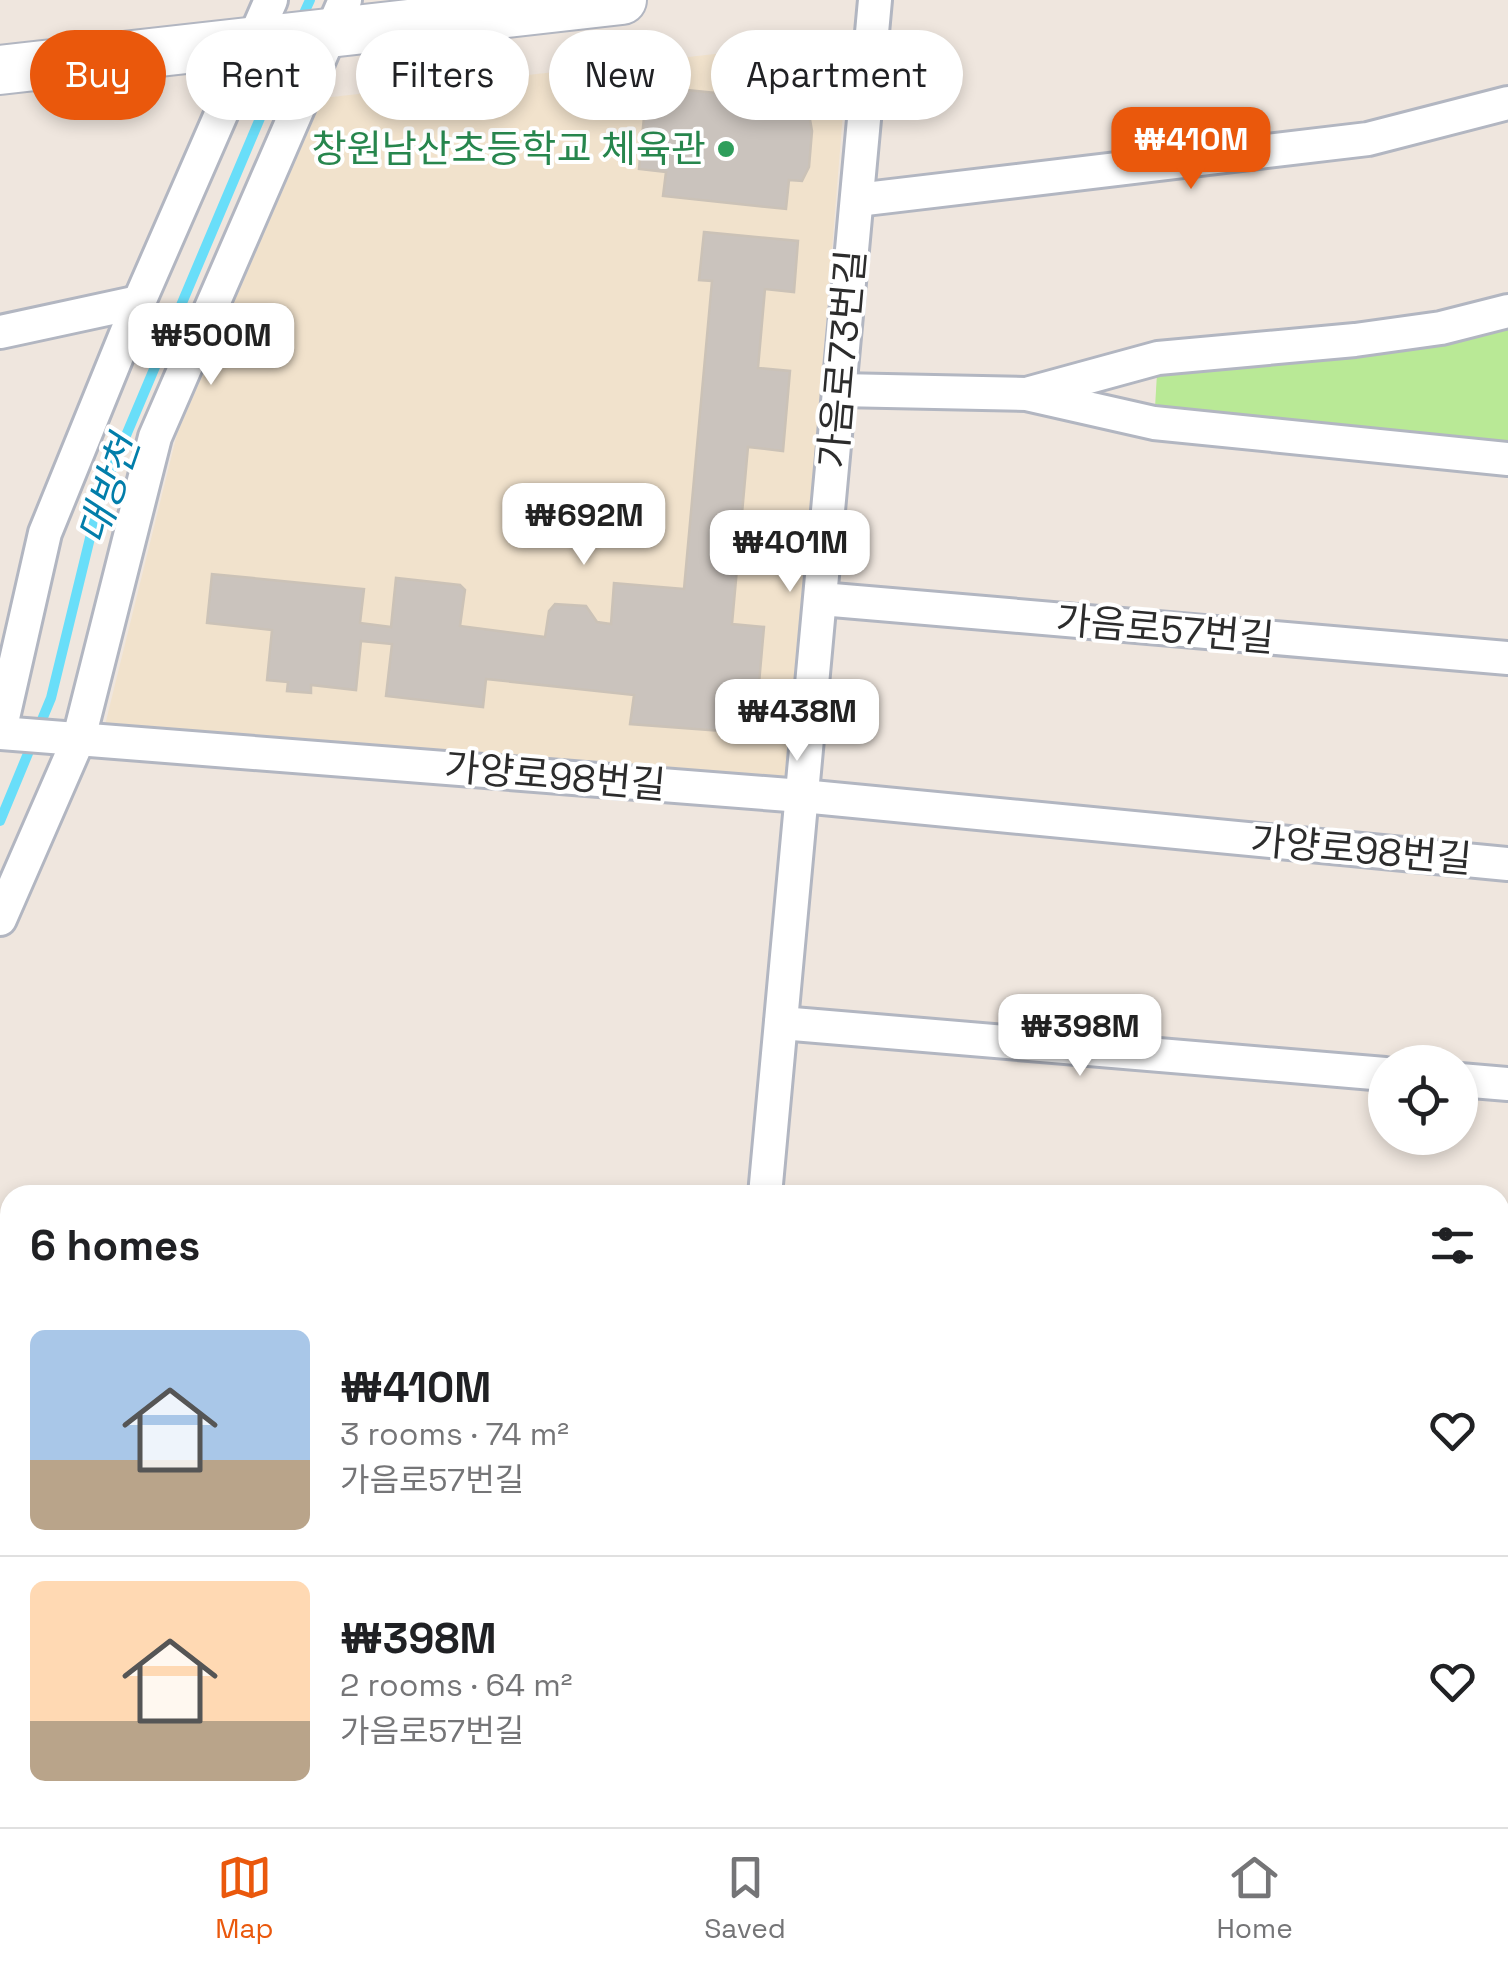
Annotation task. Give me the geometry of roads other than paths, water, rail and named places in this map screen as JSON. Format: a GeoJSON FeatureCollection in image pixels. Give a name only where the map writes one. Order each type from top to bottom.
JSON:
{"type":"FeatureCollection","features":[{"type":"Feature","properties":{"kind":"street"},"geometry":{"type":"LineString","coordinates":[[0,70],[263,27],[622,0]]}},
{"type":"Feature","properties":{"kind":"street","name":"가음로73번길"},"geometry":{"type":"LineString","coordinates":[[766,1185],[874,0]]}},
{"type":"Feature","properties":{"kind":"street"},"geometry":{"type":"LineString","coordinates":[[0,919],[78,738],[155,437],[331,22]]}},
{"type":"Feature","properties":{"kind":"street"},"geometry":{"type":"LineString","coordinates":[[0,732],[45,533],[139,302],[263,27]]}},
{"type":"Feature","properties":{"kind":"street"},"geometry":{"type":"LineString","coordinates":[[857,200],[1368,139],[1508,103]]}},
{"type":"Feature","properties":{"kind":"street"},"geometry":{"type":"LineString","coordinates":[[0,332],[139,302]]}},
{"type":"Feature","properties":{"kind":"street"},"geometry":{"type":"LineString","coordinates":[[1026,394],[1158,358],[1372,338],[1441,328],[1508,311]]}},
{"type":"Feature","properties":{"kind":"street"},"geometry":{"type":"LineString","coordinates":[[839,390],[1026,394],[1154,422],[1508,458]]}},
{"type":"Feature","properties":{"kind":"street","name":"가음로57번길"},"geometry":{"type":"LineString","coordinates":[[821,599],[1508,658]]}},
{"type":"Feature","properties":{"kind":"street","name":"가양로98번길"},"geometry":{"type":"LineString","coordinates":[[0,732],[802,796],[1508,864]]}},
{"type":"Feature","properties":{"kind":"street"},"geometry":{"type":"LineString","coordinates":[[781,1022],[1368,1073]]}},
{"type":"Feature","properties":{"kind":"street"},"geometry":{"type":"LineString","coordinates":[[1478,1082],[1508,1084]]}},
{"type":"Feature","properties":{"kind":"waterway","name":"대방천"},"geometry":{"type":"LineString","coordinates":[[300,22],[310,0]]}},
{"type":"Feature","properties":{"kind":"waterway","name":"대방천"},"geometry":{"type":"LineString","coordinates":[[0,821],[51,698],[100,497],[259,120]]}},
{"type":"Feature","properties":{"kind":"place","name":"창원남산초등학교 체육관"},"geometry":{"type":"Point","coordinates":[726,149]}}]}
